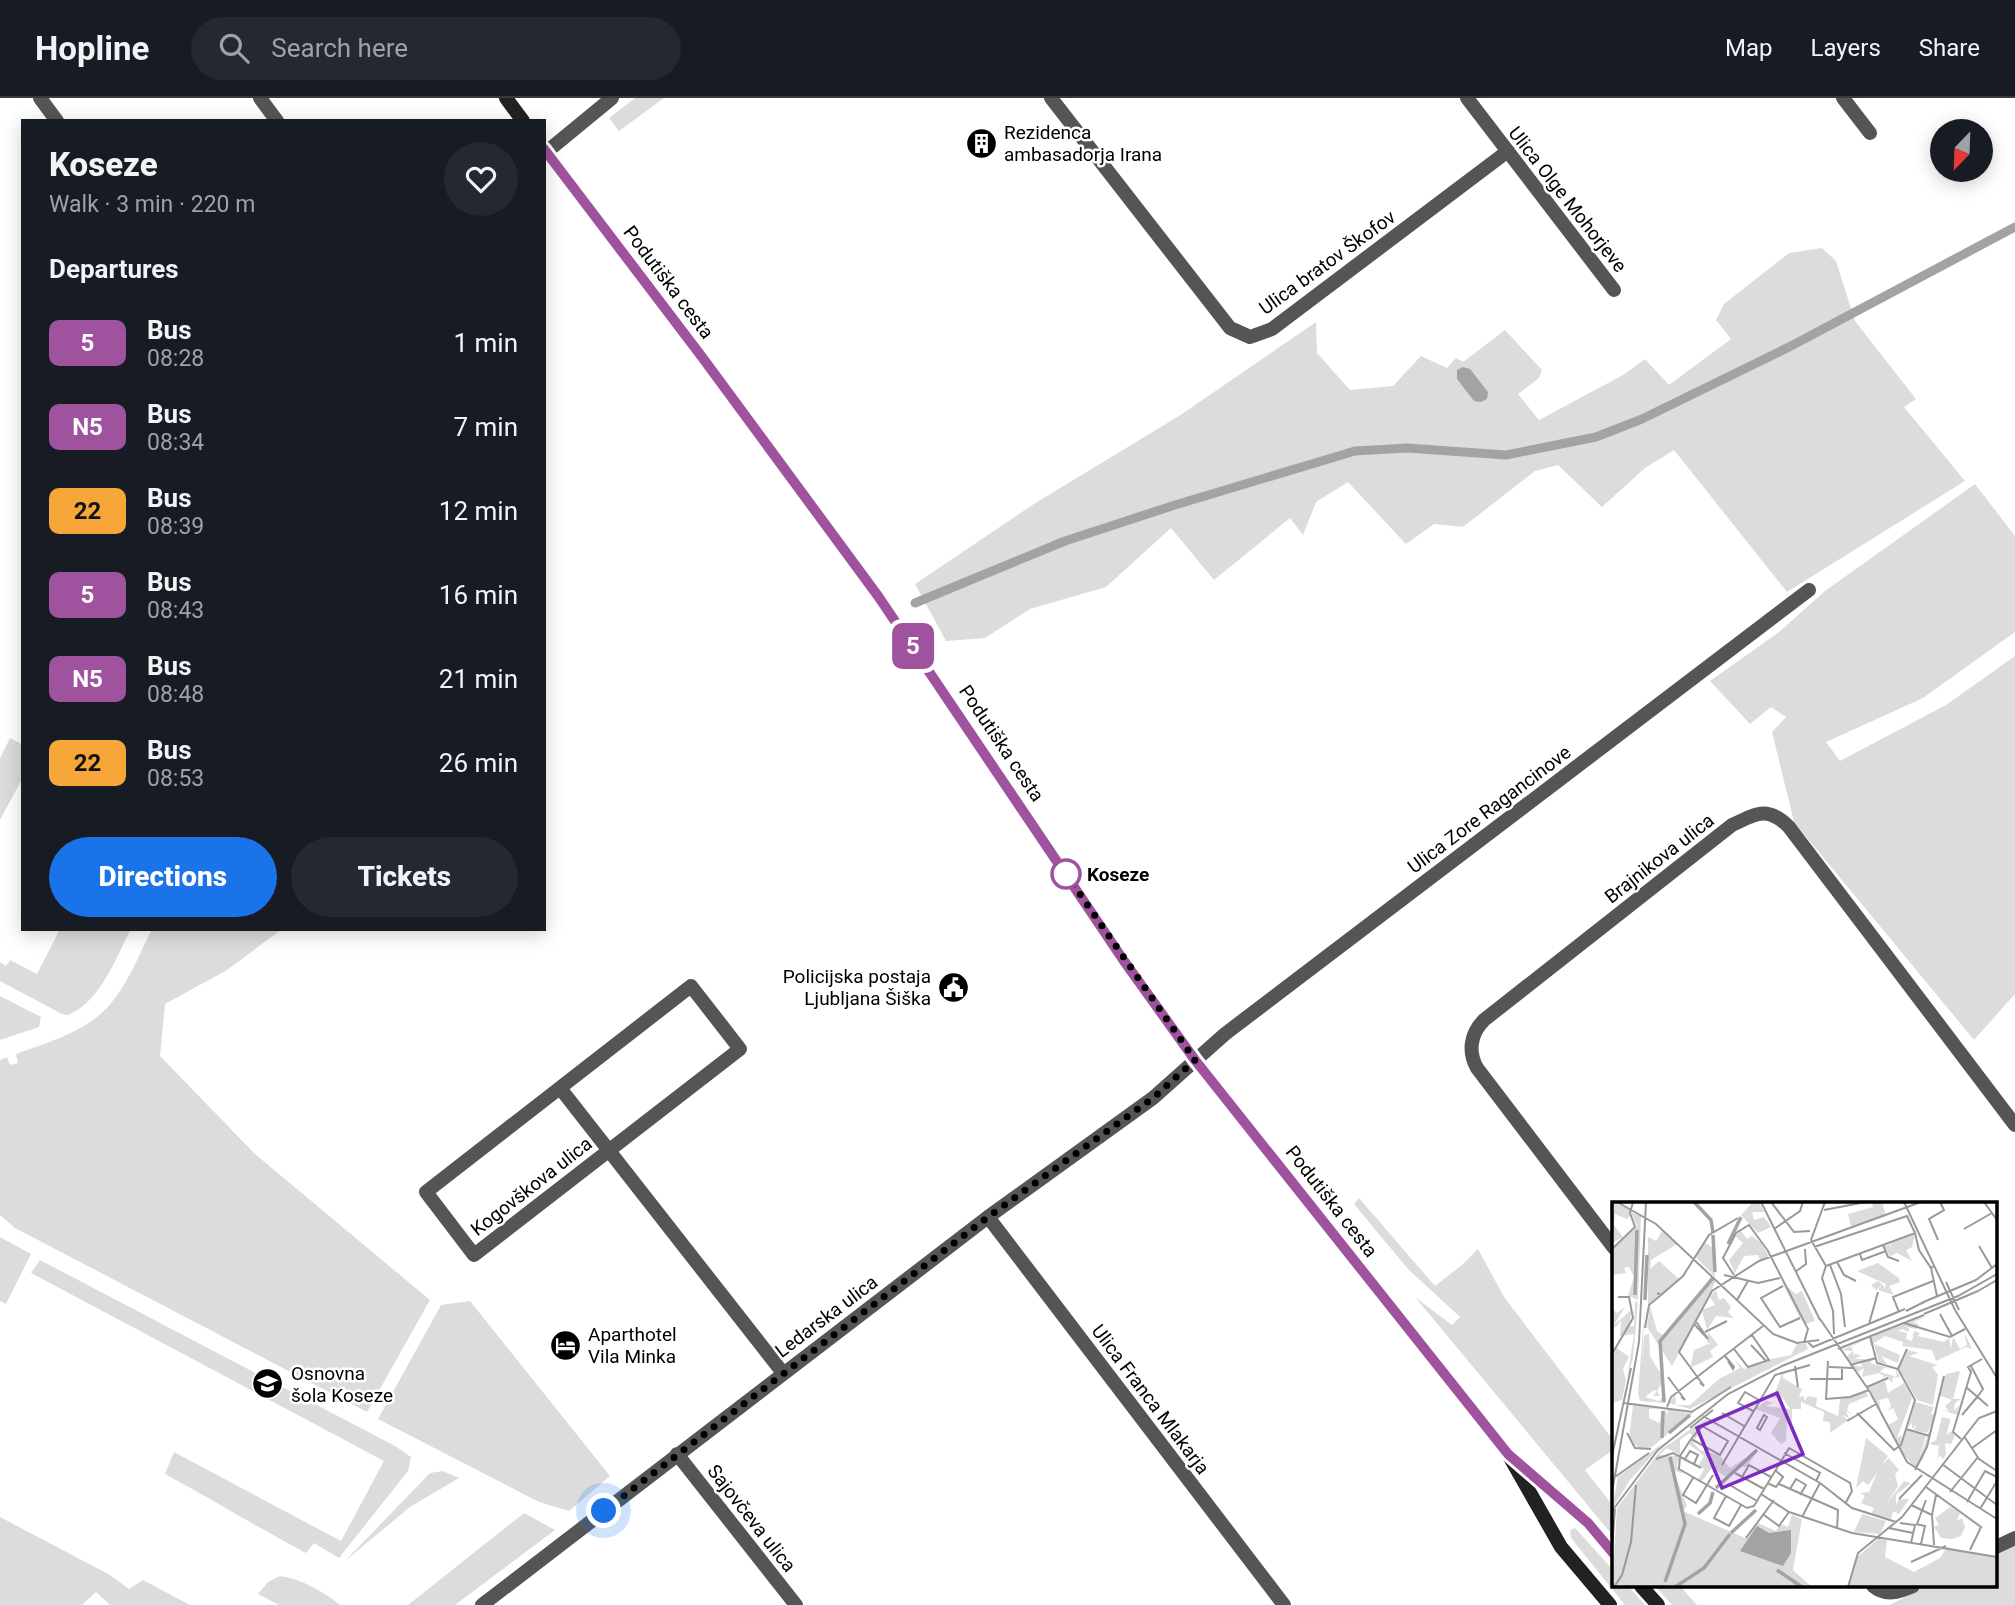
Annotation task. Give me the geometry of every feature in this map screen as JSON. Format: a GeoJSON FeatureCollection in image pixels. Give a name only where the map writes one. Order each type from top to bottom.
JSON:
{"type":"FeatureCollection","features":[{"type":"Feature","properties":{"kind":"main road"},"geometry":{"type":"LineString","coordinates":[[506,98],[522,119]]}},
{"type":"Feature","properties":{"kind":"main road","name":"Podutiška cesta"},"geometry":{"type":"LineString","coordinates":[[546,153],[666,309],[878,596],[1124,961],[1195,1060],[1508,1454],[1561,1547],[1611,1605]]}},
{"type":"Feature","properties":{"kind":"main road","name":"Podutiška cesta"},"geometry":{"type":"LineString","coordinates":[[1508,1454],[1588,1523],[1612,1552]]}},
{"type":"Feature","properties":{"kind":"main road"},"geometry":{"type":"LineString","coordinates":[[1643,1588],[1658,1605]]}},
{"type":"Feature","properties":{"kind":"street"},"geometry":{"type":"LineString","coordinates":[[40,98],[56,119]]}},
{"type":"Feature","properties":{"kind":"street"},"geometry":{"type":"LineString","coordinates":[[260,98],[276,119]]}},
{"type":"Feature","properties":{"kind":"street"},"geometry":{"type":"LineString","coordinates":[[546,151],[612,98]]}},
{"type":"Feature","properties":{"kind":"street","name":"Ulica bratov Škofov"},"geometry":{"type":"LineString","coordinates":[[1051,98],[1230,328],[1250,337],[1272,328],[1508,151]]}},
{"type":"Feature","properties":{"kind":"street","name":"Ulica Olge Mohorjeve"},"geometry":{"type":"LineString","coordinates":[[1467,98],[1614,290]]}},
{"type":"Feature","properties":{"kind":"street"},"geometry":{"type":"LineString","coordinates":[[1843,98],[1870,133]]}},
{"type":"Feature","properties":{"kind":"street","name":"Ulica Zore Ragancinove"},"geometry":{"type":"LineString","coordinates":[[1195,1060],[1246,1018],[1809,590]]}},
{"type":"Feature","properties":{"kind":"street","name":"Brajnikova ulica"},"geometry":{"type":"LineString","coordinates":[[1612,1245],[1477,1068],[1471,1055],[1473,1039],[1484,1020],[1732,825],[1755,814],[1768,813],[1778,816],[1789,827],[2015,1125]]}},
{"type":"Feature","properties":{"kind":"street","name":"Kogovškova ulica"},"geometry":{"type":"LineString","coordinates":[[691,986],[740,1049],[609,1150],[474,1255],[426,1192],[691,986]]}},
{"type":"Feature","properties":{"kind":"street","name":"Ledarska ulica"},"geometry":{"type":"LineString","coordinates":[[482,1605],[988,1217],[1153,1098],[1195,1060]]}},
{"type":"Feature","properties":{"kind":"street","name":"Kogovškova ulica"},"geometry":{"type":"LineString","coordinates":[[560,1088],[783,1373]]}},
{"type":"Feature","properties":{"kind":"street","name":"Ulica Franca Mlakarja"},"geometry":{"type":"LineString","coordinates":[[988,1217],[1284,1605]]}},
{"type":"Feature","properties":{"kind":"street","name":"Sajovčeva ulica"},"geometry":{"type":"LineString","coordinates":[[677,1454],[796,1605]]}},
{"type":"Feature","properties":{"kind":"street"},"geometry":{"type":"LineString","coordinates":[[1997,1547],[2015,1538]]}},
{"type":"Feature","properties":{"kind":"street"},"geometry":{"type":"LineString","coordinates":[[1877,1588],[1891,1593],[1907,1588]]}},
{"type":"Feature","properties":{"kind":"shaded area"},"geometry":{"type":"Polygon","coordinates":[[[635,98],[664,98],[619,131],[609,118],[635,98]]]}},
{"type":"Feature","properties":{"kind":"shaded area"},"geometry":{"type":"Polygon","coordinates":[[[1822,248],[1836,261],[1855,321],[1916,399],[1904,407],[1965,481],[1787,592],[1674,450],[1645,468],[1602,507],[1558,465],[1535,471],[1463,527],[1434,524],[1406,544],[1348,482],[1316,502],[1303,535],[1290,518],[1214,580],[1171,528],[1106,587],[1030,609],[985,638],[946,641],[915,584],[1037,502],[1179,416],[1316,322],[1317,353],[1350,390],[1393,386],[1421,356],[1447,368],[1456,358],[1463,362],[1505,330],[1542,370],[1539,378],[1518,394],[1539,420],[1623,375],[1645,359],[1669,385],[1731,339],[1716,320],[1724,304],[1789,253],[1822,248]]]}},
{"type":"Feature","properties":{"kind":"shaded area"},"geometry":{"type":"Polygon","coordinates":[[[1463,367],[1470,369],[1488,392],[1487,399],[1474,401],[1457,379],[1457,370],[1463,367]]]}},
{"type":"Feature","properties":{"kind":"shaded area"},"geometry":{"type":"Polygon","coordinates":[[[1975,484],[2015,536],[2015,632],[1923,698],[1826,742],[1840,761],[1946,705],[2015,656],[2015,994],[1974,1040],[1794,822],[1772,732],[1786,717],[1771,707],[1750,724],[1710,681],[1779,632],[1825,591],[1975,484]]]}},
{"type":"Feature","properties":{"kind":"shaded area"},"geometry":{"type":"Polygon","coordinates":[[[10,738],[21,744],[21,781],[0,820],[0,758],[10,738]]]}},
{"type":"Feature","properties":{"kind":"shaded area"},"geometry":{"type":"Polygon","coordinates":[[[59,931],[130,931],[98,990],[80,1009],[68,1015],[0,981],[0,962],[6,966],[10,960],[37,974],[59,931]]]}},
{"type":"Feature","properties":{"kind":"shaded area"},"geometry":{"type":"Polygon","coordinates":[[[151,931],[279,931],[227,970],[165,1004],[160,1056],[255,1154],[430,1300],[367,1412],[15,1228],[0,1215],[0,1060],[7,1057],[10,1065],[18,1063],[16,1054],[55,1040],[92,1021],[112,1002],[134,967],[151,931]]]}},
{"type":"Feature","properties":{"kind":"shaded area"},"geometry":{"type":"Polygon","coordinates":[[[0,996],[41,1017],[39,1027],[0,1040],[0,996]]]}},
{"type":"Feature","properties":{"kind":"shaded area"},"geometry":{"type":"Polygon","coordinates":[[[1359,1198],[1435,1286],[1478,1249],[1504,1297],[1612,1438],[1612,1450],[1585,1470],[1612,1504],[1612,1535],[1415,1297],[1452,1325],[1460,1317],[1408,1269],[1354,1204],[1359,1198]]]}},
{"type":"Feature","properties":{"kind":"shaded area"},"geometry":{"type":"Polygon","coordinates":[[[0,1237],[31,1254],[6,1304],[0,1301],[0,1237]]]}},
{"type":"Feature","properties":{"kind":"shaded area"},"geometry":{"type":"Polygon","coordinates":[[[40,1260],[395,1446],[411,1457],[408,1471],[339,1558],[314,1543],[306,1553],[165,1474],[174,1452],[341,1541],[384,1461],[31,1273],[40,1260]]]}},
{"type":"Feature","properties":{"kind":"shaded area"},"geometry":{"type":"Polygon","coordinates":[[[470,1301],[610,1476],[569,1511],[539,1502],[378,1419],[441,1305],[470,1301]]]}},
{"type":"Feature","properties":{"kind":"shaded area"},"geometry":{"type":"Polygon","coordinates":[[[443,1471],[459,1478],[410,1507],[345,1561],[430,1473],[443,1471]]]}},
{"type":"Feature","properties":{"kind":"shaded area"},"geometry":{"type":"Polygon","coordinates":[[[524,1513],[555,1530],[455,1605],[408,1605],[524,1513]]]}},
{"type":"Feature","properties":{"kind":"shaded area"},"geometry":{"type":"Polygon","coordinates":[[[0,1517],[110,1575],[129,1589],[143,1580],[190,1605],[110,1605],[96,1592],[82,1605],[0,1605],[0,1517]]]}},
{"type":"Feature","properties":{"kind":"shaded area"},"geometry":{"type":"Polygon","coordinates":[[[1575,1528],[1612,1569],[1612,1588],[1630,1588],[1645,1605],[1625,1605],[1571,1538],[1570,1530],[1575,1528]]]}},
{"type":"Feature","properties":{"kind":"shaded area"},"geometry":{"type":"Polygon","coordinates":[[[2015,1545],[2015,1605],[1890,1605],[1922,1588],[1997,1588],[1997,1552],[2015,1545]]]}},
{"type":"Feature","properties":{"kind":"shaded area"},"geometry":{"type":"Polygon","coordinates":[[[280,1576],[312,1586],[340,1605],[279,1605],[258,1594],[268,1582],[280,1576]]]}},
{"type":"Feature","properties":{"kind":"shaded area"},"geometry":{"type":"Polygon","coordinates":[[[1657,1588],[1682,1588],[1697,1605],[1672,1605],[1657,1588]]]}},
{"type":"Feature","properties":{"kind":"waterway"},"geometry":{"type":"LineString","coordinates":[[915,603],[1065,541],[1355,451],[1407,448],[1506,455],[1596,437],[1642,419],[1791,346],[2015,227]]}},
{"type":"Feature","properties":{"kind":"bus line","name":"5"},"geometry":{"type":"LineString","coordinates":[[546,152],[642,276],[878,596],[1124,961],[1195,1060],[1508,1454],[1588,1523],[1612,1552]]}},
{"type":"Feature","properties":{"kind":"place","name":"Rezidenca ambasadorja Irana"},"geometry":{"type":"Point","coordinates":[981,143]}},
{"type":"Feature","properties":{"kind":"place","name":"Koseze"},"geometry":{"type":"Point","coordinates":[1066,874]}},
{"type":"Feature","properties":{"kind":"place","name":"Policijska postaja Ljubljana Šiška"},"geometry":{"type":"Point","coordinates":[954,987]}},
{"type":"Feature","properties":{"kind":"place","name":"Aparthotel Vila Minka"},"geometry":{"type":"Point","coordinates":[565,1345]}},
{"type":"Feature","properties":{"kind":"place","name":"Osnovna šola Koseze"},"geometry":{"type":"Point","coordinates":[268,1384]}},
{"type":"Feature","properties":{"kind":"route"},"geometry":{"type":"LineString","coordinates":[[604,1511],[988,1217],[1153,1098],[1195,1060],[1066,874]]}}]}
